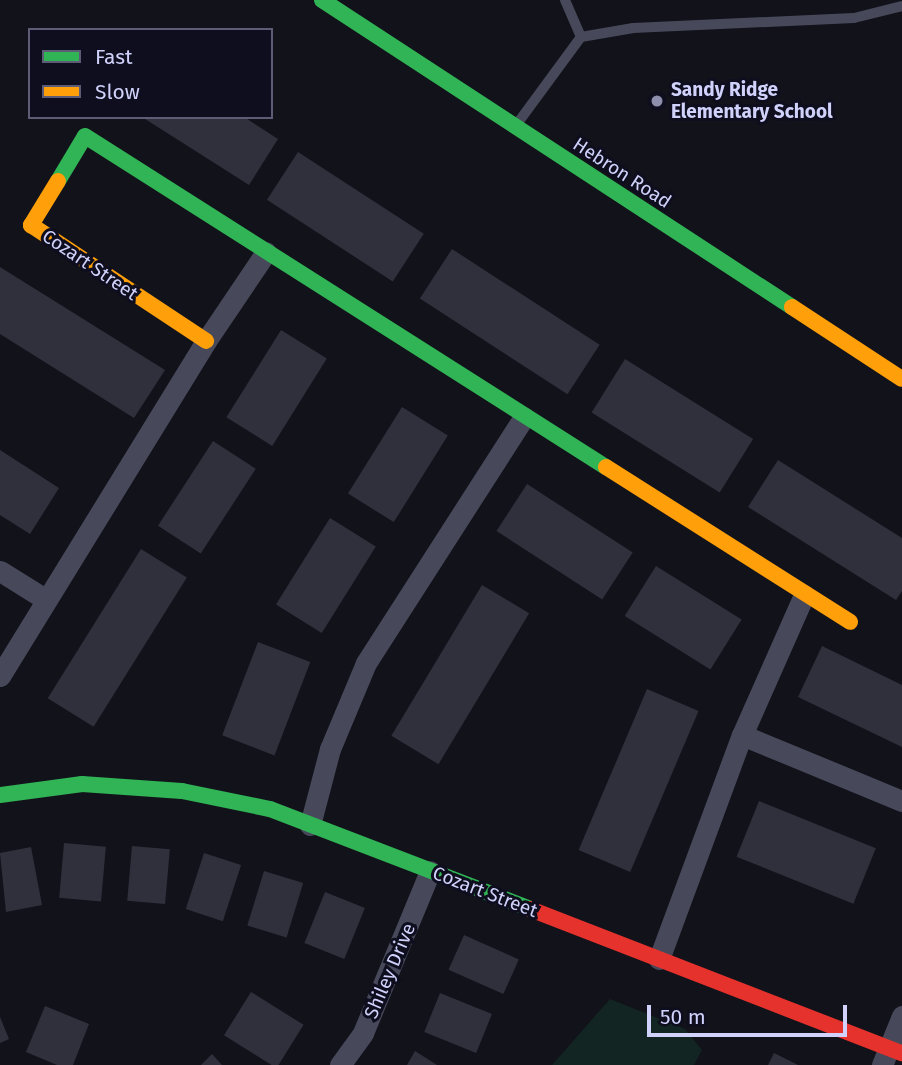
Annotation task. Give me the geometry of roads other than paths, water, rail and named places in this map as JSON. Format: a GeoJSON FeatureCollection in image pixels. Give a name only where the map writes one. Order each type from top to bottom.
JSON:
{"type":"FeatureCollection","features":[{"type":"Feature","properties":{"kind":"street","name":"Hebron Road"},"geometry":{"type":"LineString","coordinates":[[322,0],[514,128],[902,379]]}},
{"type":"Feature","properties":{"kind":"street","name":"Cozart Street"},"geometry":{"type":"LineString","coordinates":[[205,341],[31,225],[85,136],[850,622]]}},
{"type":"Feature","properties":{"kind":"street"},"geometry":{"type":"LineString","coordinates":[[0,676],[205,341],[266,252]]}},
{"type":"Feature","properties":{"kind":"street"},"geometry":{"type":"LineString","coordinates":[[310,825],[330,749],[366,663],[524,417]]}},
{"type":"Feature","properties":{"kind":"street"},"geometry":{"type":"LineString","coordinates":[[0,571],[45,599]]}},
{"type":"Feature","properties":{"kind":"street"},"geometry":{"type":"LineString","coordinates":[[659,959],[742,735],[804,595]]}},
{"type":"Feature","properties":{"kind":"street"},"geometry":{"type":"LineString","coordinates":[[742,735],[902,801]]}},
{"type":"Feature","properties":{"kind":"street","name":"Cozart Street"},"geometry":{"type":"LineString","coordinates":[[0,794],[82,784],[182,791],[270,809],[659,959],[891,1056]]}},
{"type":"Feature","properties":{"kind":"street","name":"Shiley Drive"},"geometry":{"type":"LineString","coordinates":[[340,1065],[363,1033],[430,871]]}},
{"type":"Feature","properties":{"kind":"street"},"geometry":{"type":"LineString","coordinates":[[891,1056],[902,1016]]}},
{"type":"Feature","properties":{"kind":"lane"},"geometry":{"type":"LineString","coordinates":[[565,0],[581,37]]}},
{"type":"Feature","properties":{"kind":"lane"},"geometry":{"type":"LineString","coordinates":[[514,128],[581,37],[633,28],[854,18],[902,6]]}},
{"type":"Feature","properties":{"kind":"place","name":"Sandy Ridge Elementary School"},"geometry":{"type":"Point","coordinates":[657,101]}}]}
